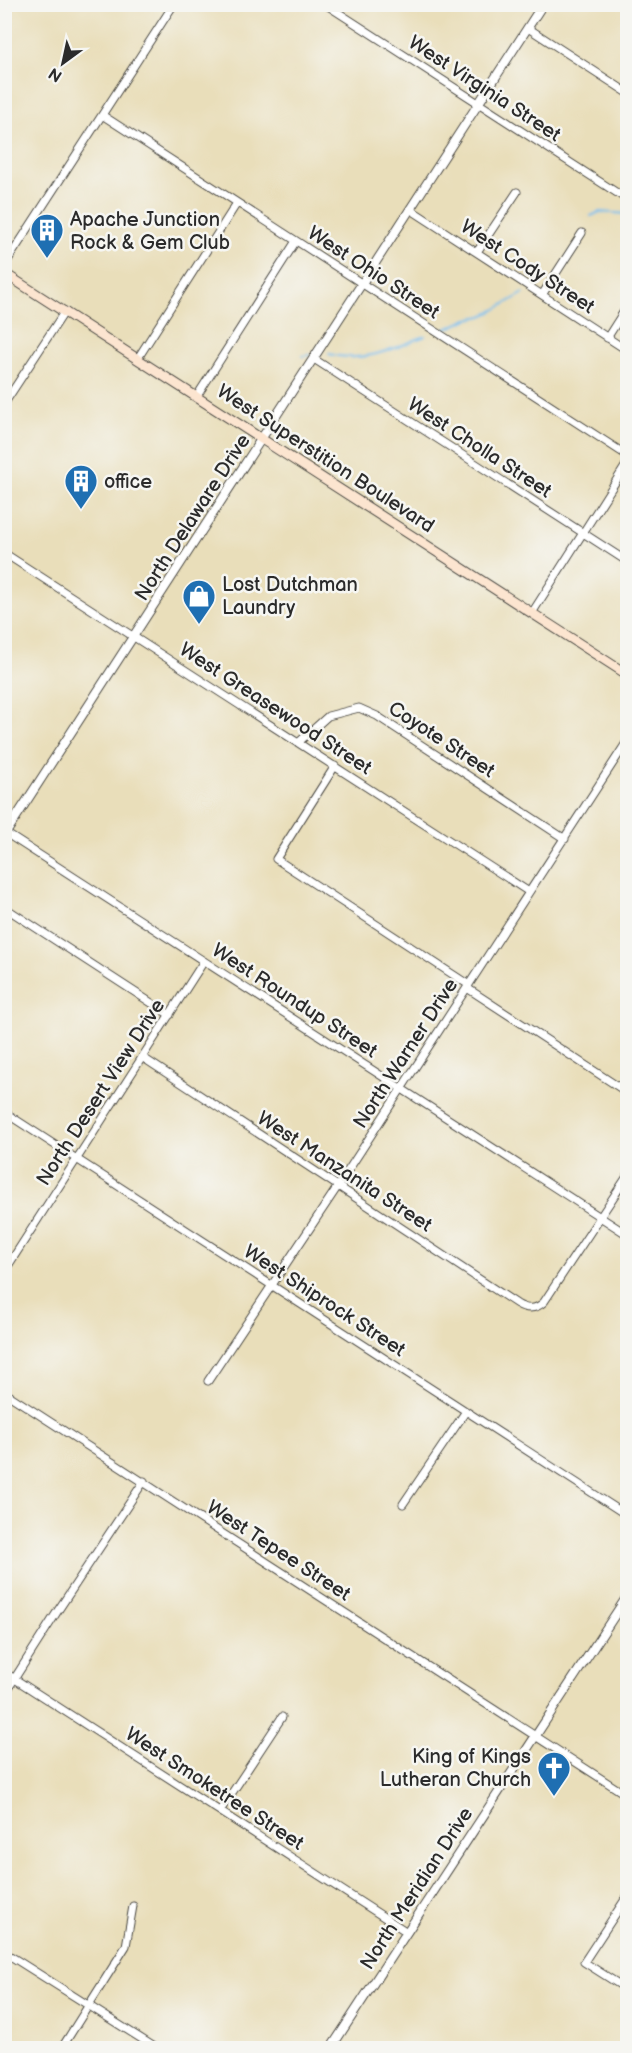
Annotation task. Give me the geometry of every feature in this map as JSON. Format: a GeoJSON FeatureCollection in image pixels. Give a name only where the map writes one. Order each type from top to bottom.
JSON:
{"type":"FeatureCollection","features":[{"type":"Feature","properties":{"kind":"main road","name":"West Superstition Boulevard"},"geometry":{"type":"LineString","coordinates":[[4,273],[627,675]]}},
{"type":"Feature","properties":{"kind":"street"},"geometry":{"type":"LineString","coordinates":[[4,266],[174,4]]}},
{"type":"Feature","properties":{"kind":"street","name":"West Virginia Street"},"geometry":{"type":"LineString","coordinates":[[326,4],[627,200]]}},
{"type":"Feature","properties":{"kind":"street","name":"North Delaware Drive"},"geometry":{"type":"LineString","coordinates":[[5,834],[543,4]]}},
{"type":"Feature","properties":{"kind":"street"},"geometry":{"type":"LineString","coordinates":[[528,28],[627,93]]}},
{"type":"Feature","properties":{"kind":"street","name":"West Ohio Street"},"geometry":{"type":"LineString","coordinates":[[102,115],[627,456]]}},
{"type":"Feature","properties":{"kind":"street"},"geometry":{"type":"LineString","coordinates":[[477,252],[517,192]]}},
{"type":"Feature","properties":{"kind":"street"},"geometry":{"type":"LineString","coordinates":[[138,358],[237,203]]}},
{"type":"Feature","properties":{"kind":"street","name":"West Cody Street"},"geometry":{"type":"LineString","coordinates":[[411,209],[627,351]]}},
{"type":"Feature","properties":{"kind":"street"},"geometry":{"type":"LineString","coordinates":[[542,295],[582,233]]}},
{"type":"Feature","properties":{"kind":"street"},"geometry":{"type":"LineString","coordinates":[[197,396],[296,241]]}},
{"type":"Feature","properties":{"kind":"street"},"geometry":{"type":"LineString","coordinates":[[607,338],[627,305]]}},
{"type":"Feature","properties":{"kind":"street"},"geometry":{"type":"LineString","coordinates":[[4,404],[65,311]]}},
{"type":"Feature","properties":{"kind":"street","name":"West Cholla Street"},"geometry":{"type":"LineString","coordinates":[[314,359],[627,562]]}},
{"type":"Feature","properties":{"kind":"street"},"geometry":{"type":"LineString","coordinates":[[532,613],[627,462]]}},
{"type":"Feature","properties":{"kind":"street","name":"West Greasewood Street"},"geometry":{"type":"LineString","coordinates":[[4,554],[529,892]]}},
{"type":"Feature","properties":{"kind":"street","name":"Coyote Street"},"geometry":{"type":"LineString","coordinates":[[299,742],[328,716],[359,708],[376,716],[565,839]]}},
{"type":"Feature","properties":{"kind":"street","name":"North Warner Drive"},"geometry":{"type":"LineString","coordinates":[[208,1381],[565,839],[627,740]]}},
{"type":"Feature","properties":{"kind":"street"},"geometry":{"type":"LineString","coordinates":[[335,766],[276,859],[627,1093]]}},
{"type":"Feature","properties":{"kind":"street","name":"West Roundup Street"},"geometry":{"type":"LineString","coordinates":[[5,834],[627,1235]]}},
{"type":"Feature","properties":{"kind":"street"},"geometry":{"type":"LineString","coordinates":[[4,907],[170,1015]]}},
{"type":"Feature","properties":{"kind":"street","name":"North Desert View Drive"},"geometry":{"type":"LineString","coordinates":[[4,1272],[204,961]]}},
{"type":"Feature","properties":{"kind":"street","name":"West Manzanita Street"},"geometry":{"type":"LineString","coordinates":[[142,1057],[517,1304],[531,1309],[544,1302],[600,1217]]}},
{"type":"Feature","properties":{"kind":"street","name":"West Shiprock Street"},"geometry":{"type":"LineString","coordinates":[[4,1112],[627,1516]]}},
{"type":"Feature","properties":{"kind":"street"},"geometry":{"type":"LineString","coordinates":[[600,1217],[627,1175]]}},
{"type":"Feature","properties":{"kind":"street","name":"West Tepee Street"},"geometry":{"type":"LineString","coordinates":[[4,1392],[627,1796]]}},
{"type":"Feature","properties":{"kind":"street"},"geometry":{"type":"LineString","coordinates":[[403,1504],[466,1411]]}},
{"type":"Feature","properties":{"kind":"street"},"geometry":{"type":"LineString","coordinates":[[4,1695],[144,1481]]}},
{"type":"Feature","properties":{"kind":"street","name":"North Meridian Drive"},"geometry":{"type":"LineString","coordinates":[[331,2049],[627,1595]]}},
{"type":"Feature","properties":{"kind":"street","name":"West Smoketree Street"},"geometry":{"type":"LineString","coordinates":[[4,1672],[407,1932]]}},
{"type":"Feature","properties":{"kind":"street"},"geometry":{"type":"LineString","coordinates":[[220,1811],[282,1717]]}},
{"type":"Feature","properties":{"kind":"street"},"geometry":{"type":"LineString","coordinates":[[627,1895],[584,1962],[627,1990]]}},
{"type":"Feature","properties":{"kind":"street"},"geometry":{"type":"LineString","coordinates":[[63,2046],[126,1946],[133,1906]]}},
{"type":"Feature","properties":{"kind":"street"},"geometry":{"type":"LineString","coordinates":[[4,1952],[156,2049]]}},
{"type":"Feature","properties":{"kind":"waterway"},"geometry":{"type":"LineString","coordinates":[[591,216],[600,212],[628,214]]}},
{"type":"Feature","properties":{"kind":"waterway"},"geometry":{"type":"LineString","coordinates":[[444,330],[493,311],[524,293]]}},
{"type":"Feature","properties":{"kind":"waterway"},"geometry":{"type":"LineString","coordinates":[[329,354],[342,357],[378,354],[425,336]]}},
{"type":"Feature","properties":{"kind":"waterway"},"geometry":{"type":"LineString","coordinates":[[302,356],[310,355]]}},
{"type":"Feature","properties":{"kind":"place","name":"Apache Junction Rock & Gem Club"},"geometry":{"type":"Point","coordinates":[47,259]}},
{"type":"Feature","properties":{"kind":"place","name":"office"},"geometry":{"type":"Point","coordinates":[81,510]}},
{"type":"Feature","properties":{"kind":"place","name":"Lost Dutchman Laundry"},"geometry":{"type":"Point","coordinates":[199,625]}},
{"type":"Feature","properties":{"kind":"place","name":"King of Kings Lutheran Church"},"geometry":{"type":"Point","coordinates":[554,1797]}}]}
